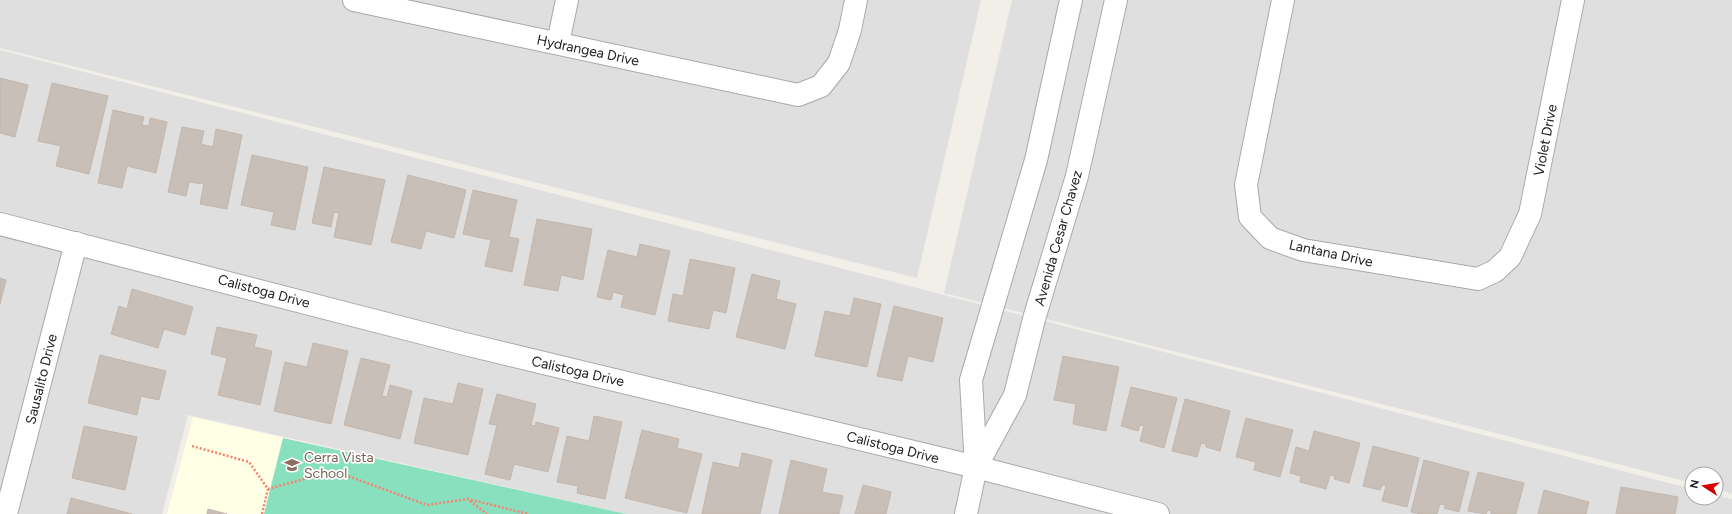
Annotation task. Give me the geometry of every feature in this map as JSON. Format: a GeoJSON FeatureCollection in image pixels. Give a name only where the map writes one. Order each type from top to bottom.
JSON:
{"type":"FeatureCollection","features":[{"type":"Feature","properties":{"kind":"street","name":"Hydrangea Drive"},"geometry":{"type":"LineString","coordinates":[[354,0],[798,95],[821,86],[839,63],[850,30],[856,0]]}},
{"type":"Feature","properties":{"kind":"street"},"geometry":{"type":"LineString","coordinates":[[558,43],[567,0]]}},
{"type":"Feature","properties":{"kind":"street","name":"Avenida Cesar Chavez"},"geometry":{"type":"LineString","coordinates":[[966,514],[976,467],[971,380],[1036,160],[1071,0]]}},
{"type":"Feature","properties":{"kind":"street","name":"Avenida Cesar Chavez"},"geometry":{"type":"LineString","coordinates":[[976,467],[1015,395],[1034,319],[1077,176],[1116,0]]}},
{"type":"Feature","properties":{"kind":"street","name":"Lantana Drive"},"geometry":{"type":"LineString","coordinates":[[1283,0],[1246,185],[1250,217],[1270,238],[1303,250],[1478,279],[1495,271]]}},
{"type":"Feature","properties":{"kind":"street","name":"Violet Drive"},"geometry":{"type":"LineString","coordinates":[[1495,271],[1510,257],[1530,214],[1573,0]]}},
{"type":"Feature","properties":{"kind":"street","name":"Calistoga Drive"},"geometry":{"type":"LineString","coordinates":[[0,224],[465,344],[976,467],[1158,514]]}},
{"type":"Feature","properties":{"kind":"street","name":"Sausalito Drive"},"geometry":{"type":"LineString","coordinates":[[6,514],[76,243]]}},
{"type":"Feature","properties":{"kind":"path"},"geometry":{"type":"LineString","coordinates":[[192,446],[249,462],[268,489],[262,514]]}},
{"type":"Feature","properties":{"kind":"path"},"geometry":{"type":"LineString","coordinates":[[268,489],[334,470],[427,505],[468,499],[528,514]]}},
{"type":"Feature","properties":{"kind":"path"},"geometry":{"type":"LineString","coordinates":[[468,499],[487,514]]}},
{"type":"Feature","properties":{"kind":"shaded area"},"geometry":{"type":"Polygon","coordinates":[[[0,0],[981,0],[917,278],[0,48],[0,0]]]}},
{"type":"Feature","properties":{"kind":"shaded area"},"geometry":{"type":"Polygon","coordinates":[[[1012,0],[1732,0],[1732,494],[1724,492],[1724,466],[1684,466],[1684,481],[944,293],[1012,0]]]}},
{"type":"Feature","properties":{"kind":"shaded area"},"geometry":{"type":"Polygon","coordinates":[[[0,50],[1684,487],[1684,506],[1724,506],[1724,497],[1732,499],[1732,514],[626,514],[188,415],[162,514],[0,514],[0,50]]]}},
{"type":"Feature","properties":{"kind":"shaded area","name":"Cerra Vista School"},"geometry":{"type":"Polygon","coordinates":[[[193,417],[614,514],[167,514],[193,417]]]}},
{"type":"Feature","properties":{"kind":"green space","name":"Cerra Vista School"},"geometry":{"type":"Polygon","coordinates":[[[283,438],[626,514],[264,514],[283,438]]]}},
{"type":"Feature","properties":{"kind":"building"},"geometry":{"type":"Polygon","coordinates":[[[0,78],[28,85],[15,137],[0,133],[0,78]]]}},
{"type":"Feature","properties":{"kind":"building"},"geometry":{"type":"Polygon","coordinates":[[[52,83],[108,96],[89,174],[56,166],[61,146],[38,141],[52,83]]]}},
{"type":"Feature","properties":{"kind":"building"},"geometry":{"type":"Polygon","coordinates":[[[113,110],[144,117],[142,125],[149,126],[150,118],[167,122],[156,173],[127,166],[122,188],[98,183],[113,110]]]}},
{"type":"Feature","properties":{"kind":"building"},"geometry":{"type":"Polygon","coordinates":[[[182,127],[204,131],[201,144],[213,147],[216,129],[242,135],[227,209],[200,204],[204,184],[189,182],[186,196],[168,192],[182,127]]]}},
{"type":"Feature","properties":{"kind":"building"},"geometry":{"type":"Polygon","coordinates":[[[252,155],[308,167],[295,230],[271,225],[274,212],[241,205],[252,155]]]}},
{"type":"Feature","properties":{"kind":"building"},"geometry":{"type":"Polygon","coordinates":[[[324,167],[385,180],[371,245],[334,237],[339,213],[334,212],[331,227],[312,223],[324,167]]]}},
{"type":"Feature","properties":{"kind":"building"},"geometry":{"type":"Polygon","coordinates":[[[408,175],[466,190],[454,238],[426,231],[421,249],[391,242],[408,175]]]}},
{"type":"Feature","properties":{"kind":"building"},"geometry":{"type":"Polygon","coordinates":[[[473,190],[517,200],[509,237],[519,239],[512,272],[485,266],[491,240],[463,234],[473,190]]]}},
{"type":"Feature","properties":{"kind":"building"},"geometry":{"type":"Polygon","coordinates":[[[537,219],[592,229],[583,280],[561,275],[558,291],[524,285],[537,219]]]}},
{"type":"Feature","properties":{"kind":"building"},"geometry":{"type":"Polygon","coordinates":[[[640,244],[670,251],[655,315],[621,307],[624,295],[613,292],[611,300],[597,297],[608,250],[637,257],[640,244]]]}},
{"type":"Feature","properties":{"kind":"building"},"geometry":{"type":"Polygon","coordinates":[[[690,259],[735,268],[726,313],[713,310],[709,329],[668,321],[673,294],[683,296],[690,259]]]}},
{"type":"Feature","properties":{"kind":"building"},"geometry":{"type":"Polygon","coordinates":[[[752,274],[780,281],[776,299],[796,304],[785,349],[736,337],[752,274]]]}},
{"type":"Feature","properties":{"kind":"building"},"geometry":{"type":"Polygon","coordinates":[[[0,278],[6,280],[0,304],[0,278]]]}},
{"type":"Feature","properties":{"kind":"building"},"geometry":{"type":"Polygon","coordinates":[[[132,289],[193,307],[185,335],[164,329],[158,348],[111,334],[119,306],[127,309],[132,289]]]}},
{"type":"Feature","properties":{"kind":"building"},"geometry":{"type":"Polygon","coordinates":[[[854,298],[881,304],[867,367],[815,356],[825,311],[850,316],[854,298]]]}},
{"type":"Feature","properties":{"kind":"building"},"geometry":{"type":"Polygon","coordinates":[[[894,306],[943,318],[933,362],[908,356],[902,381],[877,376],[894,306]]]}},
{"type":"Feature","properties":{"kind":"building"},"geometry":{"type":"Polygon","coordinates":[[[217,327],[257,335],[254,347],[272,351],[260,405],[218,395],[227,358],[211,354],[217,327]]]}},
{"type":"Feature","properties":{"kind":"building"},"geometry":{"type":"Polygon","coordinates":[[[313,343],[348,351],[331,424],[274,411],[285,362],[307,367],[313,343]]]}},
{"type":"Feature","properties":{"kind":"building"},"geometry":{"type":"Polygon","coordinates":[[[100,355],[166,371],[159,400],[141,396],[137,415],[88,403],[100,355]]]}},
{"type":"Feature","properties":{"kind":"building"},"geometry":{"type":"Polygon","coordinates":[[[1063,356],[1119,367],[1106,431],[1073,424],[1076,404],[1054,400],[1063,356]]]}},
{"type":"Feature","properties":{"kind":"building"},"geometry":{"type":"Polygon","coordinates":[[[361,358],[390,365],[382,396],[387,397],[390,385],[412,391],[400,439],[344,425],[361,358]]]}},
{"type":"Feature","properties":{"kind":"building"},"geometry":{"type":"Polygon","coordinates":[[[458,383],[483,389],[468,455],[414,443],[424,398],[453,404],[458,383]]]}},
{"type":"Feature","properties":{"kind":"building"},"geometry":{"type":"Polygon","coordinates":[[[1131,387],[1177,398],[1164,448],[1140,441],[1144,426],[1140,425],[1138,431],[1121,426],[1131,387]]]}},
{"type":"Feature","properties":{"kind":"building"},"geometry":{"type":"Polygon","coordinates":[[[497,394],[536,404],[531,425],[535,426],[536,422],[559,428],[548,472],[514,464],[510,480],[485,474],[497,425],[489,424],[497,394]]]}},
{"type":"Feature","properties":{"kind":"building"},"geometry":{"type":"Polygon","coordinates":[[[1185,399],[1230,411],[1220,451],[1206,447],[1206,444],[1201,443],[1197,457],[1172,451],[1185,399]]]}},
{"type":"Feature","properties":{"kind":"building"},"geometry":{"type":"Polygon","coordinates":[[[594,416],[622,422],[605,499],[577,493],[578,486],[557,482],[567,436],[589,441],[594,416]]]}},
{"type":"Feature","properties":{"kind":"building"},"geometry":{"type":"Polygon","coordinates":[[[1246,418],[1293,430],[1280,477],[1254,470],[1256,462],[1236,457],[1246,418]]]}},
{"type":"Feature","properties":{"kind":"building"},"geometry":{"type":"Polygon","coordinates":[[[84,426],[137,437],[125,490],[72,478],[84,426]]]}},
{"type":"Feature","properties":{"kind":"building"},"geometry":{"type":"Polygon","coordinates":[[[642,430],[679,439],[677,448],[702,454],[687,513],[625,498],[642,430]]]}},
{"type":"Feature","properties":{"kind":"building"},"geometry":{"type":"Polygon","coordinates":[[[1314,431],[1360,443],[1349,483],[1334,479],[1335,476],[1330,475],[1326,489],[1300,482],[1301,476],[1290,473],[1296,447],[1309,451],[1314,431]]]}},
{"type":"Feature","properties":{"kind":"building"},"geometry":{"type":"Polygon","coordinates":[[[1373,446],[1419,458],[1407,507],[1382,501],[1386,486],[1382,485],[1380,490],[1363,486],[1373,446]]]}},
{"type":"Feature","properties":{"kind":"building"},"geometry":{"type":"Polygon","coordinates":[[[742,453],[772,460],[760,514],[702,514],[713,462],[739,468],[742,453]]]}},
{"type":"Feature","properties":{"kind":"building"},"geometry":{"type":"Polygon","coordinates":[[[791,460],[827,469],[822,492],[843,496],[839,514],[779,514],[791,460]]]}},
{"type":"Feature","properties":{"kind":"building"},"geometry":{"type":"Polygon","coordinates":[[[1424,460],[1469,472],[1459,512],[1444,508],[1446,505],[1440,504],[1437,514],[1421,514],[1411,512],[1424,460]]]}},
{"type":"Feature","properties":{"kind":"building"},"geometry":{"type":"Polygon","coordinates":[[[1478,472],[1524,483],[1516,514],[1491,514],[1491,511],[1487,510],[1486,514],[1468,511],[1478,472]]]}},
{"type":"Feature","properties":{"kind":"building"},"geometry":{"type":"Polygon","coordinates":[[[863,485],[891,492],[886,514],[855,514],[863,485]]]}},
{"type":"Feature","properties":{"kind":"building"},"geometry":{"type":"Polygon","coordinates":[[[1621,487],[1678,497],[1675,514],[1616,514],[1621,487]]]}},
{"type":"Feature","properties":{"kind":"building"},"geometry":{"type":"Polygon","coordinates":[[[1544,490],[1589,502],[1586,514],[1538,514],[1544,490]]]}},
{"type":"Feature","properties":{"kind":"building"},"geometry":{"type":"Polygon","coordinates":[[[71,498],[132,514],[67,514],[71,498]]]}},
{"type":"Feature","properties":{"kind":"building"},"geometry":{"type":"Polygon","coordinates":[[[208,509],[227,514],[207,514],[208,509]]]}},
{"type":"Feature","properties":{"kind":"place","name":"Cerra Vista School"},"geometry":{"type":"Point","coordinates":[292,465]}}]}
